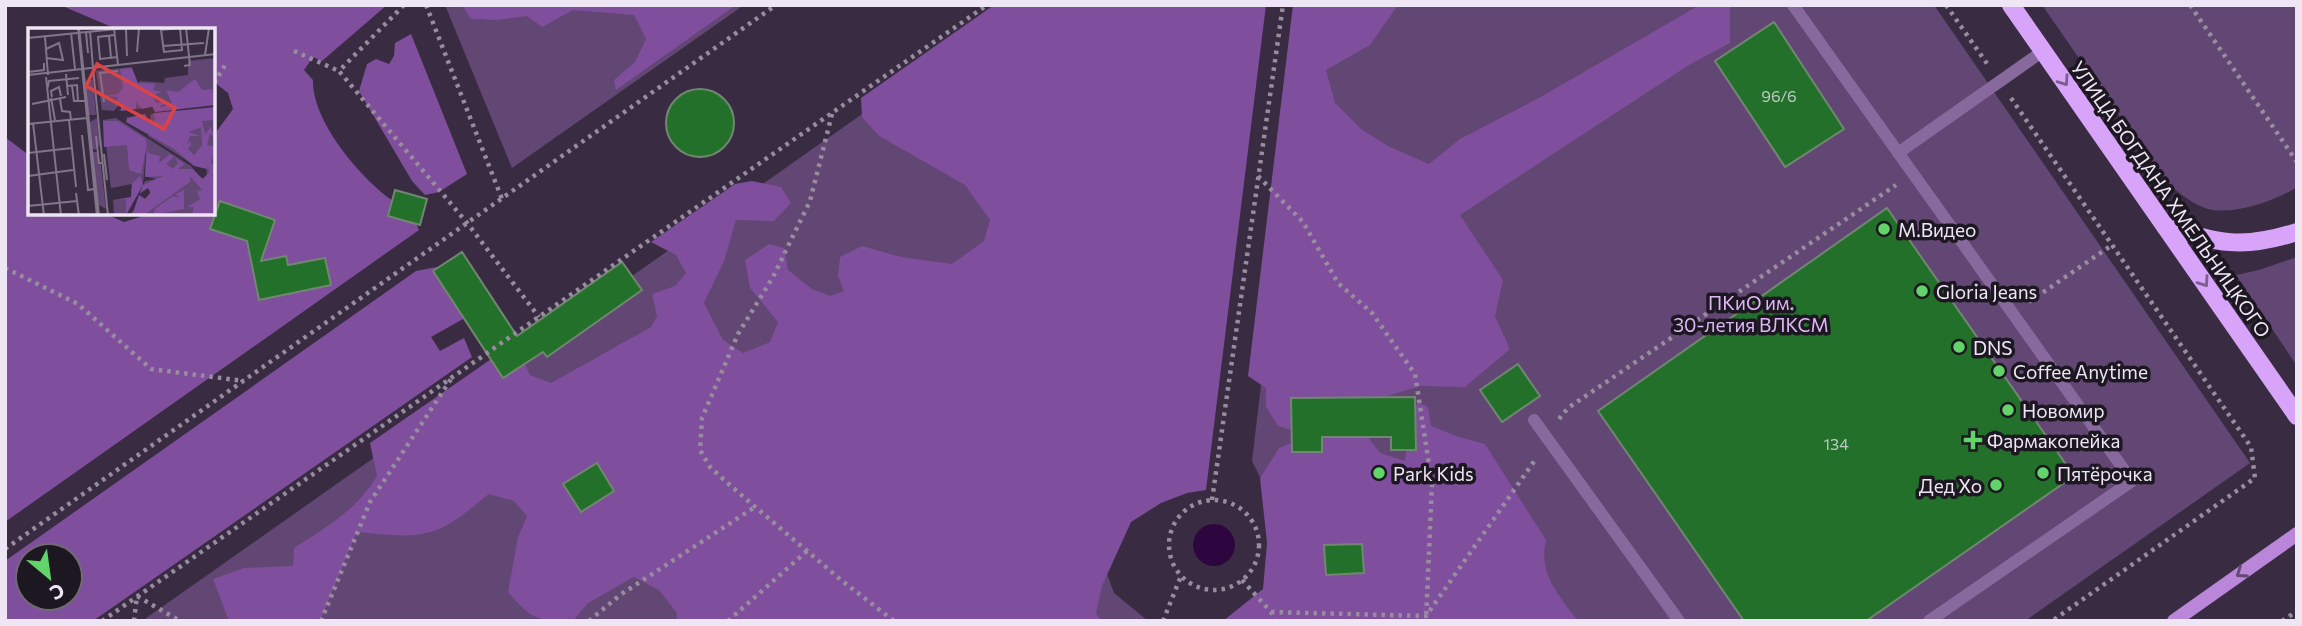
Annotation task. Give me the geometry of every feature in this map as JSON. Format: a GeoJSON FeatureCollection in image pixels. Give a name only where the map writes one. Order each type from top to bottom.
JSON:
{"type":"FeatureCollection","features":[{"type":"Feature","properties":{"kind":"main road","name":"УЛИЦА БОГДАНА ХМЕЛЬНИЦКОГО"},"geometry":{"type":"LineString","coordinates":[[2011,5],[2297,416]]}},
{"type":"Feature","properties":{"kind":"main road"},"geometry":{"type":"LineString","coordinates":[[2165,226],[2217,243],[2254,243],[2297,232]]}},
{"type":"Feature","properties":{"kind":"main road"},"geometry":{"type":"LineString","coordinates":[[2174,621],[2297,534]]}},
{"type":"Feature","properties":{"kind":"lane"},"geometry":{"type":"LineString","coordinates":[[1793,5],[2132,481],[1930,621]]}},
{"type":"Feature","properties":{"kind":"lane"},"geometry":{"type":"LineString","coordinates":[[1898,153],[2043,51]]}},
{"type":"Feature","properties":{"kind":"lane"},"geometry":{"type":"LineString","coordinates":[[1534,421],[1679,621]]}},
{"type":"Feature","properties":{"kind":"path"},"geometry":{"type":"LineString","coordinates":[[339,71],[404,5]]}},
{"type":"Feature","properties":{"kind":"path"},"geometry":{"type":"LineString","coordinates":[[425,5],[502,199]]}},
{"type":"Feature","properties":{"kind":"path"},"geometry":{"type":"LineString","coordinates":[[5,549],[776,5]]}},
{"type":"Feature","properties":{"kind":"path"},"geometry":{"type":"LineString","coordinates":[[102,621],[987,5]]}},
{"type":"Feature","properties":{"kind":"path"},"geometry":{"type":"LineString","coordinates":[[1212,500],[1283,5]]}},
{"type":"Feature","properties":{"kind":"path"},"geometry":{"type":"LineString","coordinates":[[1946,5],[2251,446],[2255,478],[2052,621]]}},
{"type":"Feature","properties":{"kind":"path"},"geometry":{"type":"LineString","coordinates":[[2190,5],[2297,162]]}},
{"type":"Feature","properties":{"kind":"path"},"geometry":{"type":"LineString","coordinates":[[294,51],[339,71],[468,224],[539,317]]}},
{"type":"Feature","properties":{"kind":"path"},"geometry":{"type":"LineString","coordinates":[[215,81],[227,62]]}},
{"type":"Feature","properties":{"kind":"path"},"geometry":{"type":"LineString","coordinates":[[832,113],[810,201],[773,277],[738,334],[702,418],[700,450],[709,467],[894,621]]}},
{"type":"Feature","properties":{"kind":"path"},"geometry":{"type":"LineString","coordinates":[[1426,618],[1549,440],[1557,422],[1568,408],[1913,174]]}},
{"type":"Feature","properties":{"kind":"path"},"geometry":{"type":"LineString","coordinates":[[1258,176],[1303,222],[1338,283],[1371,313],[1415,374],[1432,484],[1426,618]]}},
{"type":"Feature","properties":{"kind":"path"},"geometry":{"type":"LineString","coordinates":[[2012,313],[2112,245]]}},
{"type":"Feature","properties":{"kind":"path"},"geometry":{"type":"LineString","coordinates":[[5,268],[78,304],[151,369],[244,381]]}},
{"type":"Feature","properties":{"kind":"path"},"geometry":{"type":"LineString","coordinates":[[321,621],[370,502],[453,377]]}},
{"type":"Feature","properties":{"kind":"path"},"geometry":{"type":"LineString","coordinates":[[1212,500],[1236,505],[1247,514],[1255,525],[1259,539],[1259,554],[1254,567],[1234,586],[1220,590],[1206,590],[1192,585],[1173,565],[1169,551],[1169,537],[1183,512],[1194,504],[1212,500]]}},
{"type":"Feature","properties":{"kind":"path"},"geometry":{"type":"LineString","coordinates":[[589,621],[620,595],[755,507]]}},
{"type":"Feature","properties":{"kind":"path"},"geometry":{"type":"LineString","coordinates":[[728,621],[807,551]]}},
{"type":"Feature","properties":{"kind":"path"},"geometry":{"type":"LineString","coordinates":[[1163,621],[1181,576]]}},
{"type":"Feature","properties":{"kind":"path"},"geometry":{"type":"LineString","coordinates":[[1242,580],[1271,612],[1275,621]]}},
{"type":"Feature","properties":{"kind":"path"},"geometry":{"type":"LineString","coordinates":[[134,621],[137,596]]}},
{"type":"Feature","properties":{"kind":"path"},"geometry":{"type":"LineString","coordinates":[[137,596],[180,621]]}},
{"type":"Feature","properties":{"kind":"path"},"geometry":{"type":"LineString","coordinates":[[2281,621],[2297,611]]}},
{"type":"Feature","properties":{"kind":"path"},"geometry":{"type":"LineString","coordinates":[[1271,612],[1426,618]]}},
{"type":"Feature","properties":{"kind":"green space"},"geometry":{"type":"Polygon","coordinates":[[[445,5],[744,5],[512,168],[445,5]]]}},
{"type":"Feature","properties":{"kind":"green space"},"geometry":{"type":"Polygon","coordinates":[[[1017,5],[1127,511],[1102,560],[1114,593],[1148,621],[142,621],[1017,5]]]}},
{"type":"Feature","properties":{"kind":"green space","name":"ПКиО им. 30-летия ВЛКСМ"},"geometry":{"type":"Polygon","coordinates":[[[1306,5],[1934,5],[2250,463],[2025,621],[1283,621],[1289,536],[1252,461],[1306,5]]]}},
{"type":"Feature","properties":{"kind":"green space"},"geometry":{"type":"Polygon","coordinates":[[[2042,5],[2297,5],[2297,187],[2265,202],[2239,209],[2215,210],[2189,200],[2150,163],[2042,5]]]}},
{"type":"Feature","properties":{"kind":"green space"},"geometry":{"type":"Polygon","coordinates":[[[2297,257],[2297,366],[2236,275],[2297,257]]]}},
{"type":"Feature","properties":{"kind":"shaded area"},"geometry":{"type":"Polygon","coordinates":[[[60,5],[387,5],[322,61],[313,57],[304,70],[313,80],[320,112],[338,144],[374,186],[410,210],[419,230],[5,522],[5,137],[28,154],[28,215],[108,215],[124,222],[147,215],[215,215],[215,134],[233,109],[228,93],[215,83],[215,28],[114,28],[60,5]]]}},
{"type":"Feature","properties":{"kind":"shaded area"},"geometry":{"type":"Polygon","coordinates":[[[462,5],[736,5],[616,90],[614,80],[635,62],[646,39],[634,15],[573,10],[542,27],[527,16],[497,20],[471,19],[462,5]]]}},
{"type":"Feature","properties":{"kind":"shaded area"},"geometry":{"type":"Polygon","coordinates":[[[994,5],[1266,5],[1206,490],[1187,493],[1161,503],[1131,522],[1102,586],[1096,614],[1102,621],[676,621],[677,613],[659,590],[634,577],[588,603],[573,621],[543,619],[523,608],[508,592],[518,537],[527,516],[514,501],[489,494],[456,520],[434,531],[406,535],[357,532],[320,621],[229,621],[213,579],[244,568],[293,566],[294,548],[351,508],[377,476],[370,443],[510,346],[525,364],[530,375],[551,383],[651,327],[657,316],[652,294],[675,286],[686,273],[676,255],[651,242],[735,184],[752,181],[781,187],[791,203],[774,221],[736,220],[724,261],[704,303],[723,340],[743,353],[770,342],[778,322],[750,288],[745,260],[769,244],[784,248],[788,270],[812,289],[830,296],[844,291],[838,276],[840,257],[862,246],[901,257],[952,264],[984,241],[990,220],[965,185],[879,136],[862,117],[861,98],[994,5]]]}},
{"type":"Feature","properties":{"kind":"shaded area"},"geometry":{"type":"Polygon","coordinates":[[[1293,5],[1398,5],[1370,45],[1326,70],[1335,103],[1362,130],[1390,147],[1429,164],[1460,139],[1537,99],[1698,6],[1730,5],[1730,43],[1689,65],[1460,215],[1503,280],[1495,316],[1510,349],[1465,387],[1421,386],[1371,401],[1359,425],[1380,453],[1405,461],[1410,415],[1418,402],[1428,407],[1431,426],[1485,444],[1546,540],[1544,552],[1548,574],[1557,593],[1578,621],[1223,621],[1263,589],[1267,543],[1260,478],[1279,448],[1298,440],[1292,430],[1278,426],[1266,407],[1266,388],[1248,376],[1293,5]]]}},
{"type":"Feature","properties":{"kind":"shaded area"},"geometry":{"type":"Polygon","coordinates":[[[411,34],[467,174],[439,192],[425,195],[412,181],[359,91],[367,64],[376,59],[389,64],[394,56],[395,43],[411,34]]]}},
{"type":"Feature","properties":{"kind":"shaded area"},"geometry":{"type":"Polygon","coordinates":[[[437,267],[454,282],[462,303],[463,319],[431,337],[440,351],[464,338],[472,357],[93,621],[5,621],[5,561],[14,555],[14,612],[84,612],[84,542],[32,542],[416,271],[437,267]]]}},
{"type":"Feature","properties":{"kind":"shaded area"},"geometry":{"type":"Polygon","coordinates":[[[1214,524],[1229,530],[1235,545],[1229,560],[1214,566],[1199,560],[1193,545],[1199,530],[1214,524]]]}},
{"type":"Feature","properties":{"kind":"building"},"geometry":{"type":"Polygon","coordinates":[[[1774,22],[1844,129],[1785,167],[1715,61],[1774,22]]]}},
{"type":"Feature","properties":{"kind":"building"},"geometry":{"type":"Polygon","coordinates":[[[700,89],[713,92],[724,99],[731,110],[734,123],[731,136],[724,147],[713,154],[700,157],[687,154],[676,147],[669,136],[666,123],[669,110],[676,99],[687,92],[700,89]]]}},
{"type":"Feature","properties":{"kind":"building"},"geometry":{"type":"Polygon","coordinates":[[[395,190],[427,199],[420,225],[388,216],[395,190]]]}},
{"type":"Feature","properties":{"kind":"building"},"geometry":{"type":"Polygon","coordinates":[[[220,201],[275,220],[261,261],[286,256],[288,265],[325,258],[331,285],[259,300],[247,241],[210,229],[220,201]]]}},
{"type":"Feature","properties":{"kind":"building"},"geometry":{"type":"Polygon","coordinates":[[[1887,208],[2074,476],[1866,621],[1744,621],[1598,411],[1887,208]]]}},
{"type":"Feature","properties":{"kind":"building"},"geometry":{"type":"Polygon","coordinates":[[[462,252],[517,336],[622,262],[642,290],[547,357],[543,352],[503,378],[433,271],[462,252]]]}},
{"type":"Feature","properties":{"kind":"building"},"geometry":{"type":"Polygon","coordinates":[[[1518,364],[1540,396],[1502,422],[1480,390],[1518,364]]]}},
{"type":"Feature","properties":{"kind":"building"},"geometry":{"type":"Polygon","coordinates":[[[1415,397],[1416,450],[1391,450],[1391,437],[1322,437],[1322,452],[1292,452],[1291,398],[1415,397]]]}},
{"type":"Feature","properties":{"kind":"building"},"geometry":{"type":"Polygon","coordinates":[[[597,463],[614,491],[581,512],[563,484],[597,463]]]}},
{"type":"Feature","properties":{"kind":"building"},"geometry":{"type":"Polygon","coordinates":[[[1362,544],[1364,573],[1326,575],[1324,545],[1362,544]]]}},
{"type":"Feature","properties":{"kind":"place","name":"М.Видео"},"geometry":{"type":"Point","coordinates":[1884,229]}},
{"type":"Feature","properties":{"kind":"place","name":"Gloria Jeans"},"geometry":{"type":"Point","coordinates":[1922,291]}},
{"type":"Feature","properties":{"kind":"place","name":"DNS"},"geometry":{"type":"Point","coordinates":[1959,347]}},
{"type":"Feature","properties":{"kind":"place","name":"Coffee Anytime"},"geometry":{"type":"Point","coordinates":[1999,371]}},
{"type":"Feature","properties":{"kind":"place","name":"Новомир"},"geometry":{"type":"Point","coordinates":[2008,410]}},
{"type":"Feature","properties":{"kind":"place","name":"Фармакопейка"},"geometry":{"type":"Point","coordinates":[1973,440]}},
{"type":"Feature","properties":{"kind":"place","name":"Park Kids"},"geometry":{"type":"Point","coordinates":[1379,473]}},
{"type":"Feature","properties":{"kind":"place","name":"Пятёрочка"},"geometry":{"type":"Point","coordinates":[2043,473]}},
{"type":"Feature","properties":{"kind":"place","name":"Дед Хо"},"geometry":{"type":"Point","coordinates":[1996,485]}}]}
